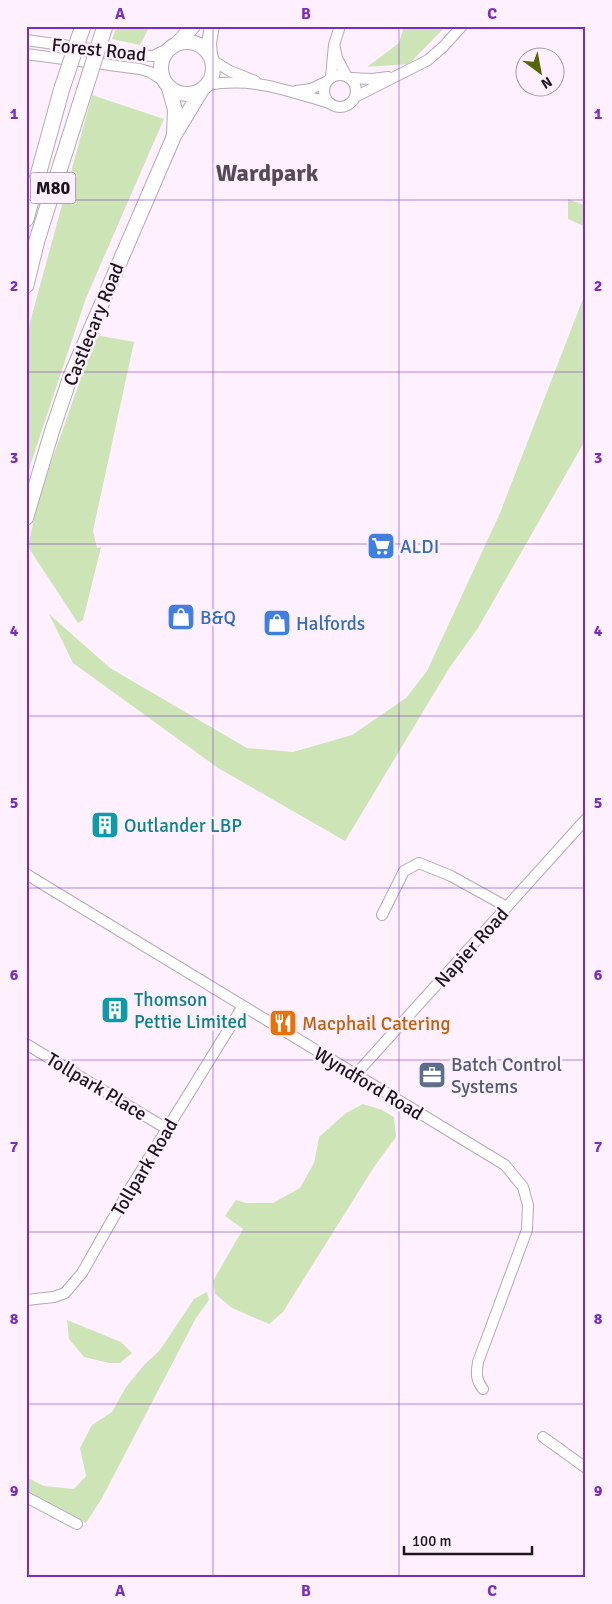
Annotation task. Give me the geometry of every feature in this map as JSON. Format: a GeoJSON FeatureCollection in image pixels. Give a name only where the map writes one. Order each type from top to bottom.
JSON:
{"type":"FeatureCollection","features":[{"type":"Feature","properties":{"kind":"highway","name":"M80"},"geometry":{"type":"LineString","coordinates":[[26,219],[62,88],[82,26]]}},
{"type":"Feature","properties":{"kind":"highway","name":"M80"},"geometry":{"type":"LineString","coordinates":[[26,285],[37,240],[105,26]]}},
{"type":"Feature","properties":{"kind":"main road"},"geometry":{"type":"LineString","coordinates":[[193,26],[163,57],[161,64],[161,72],[167,84],[176,92],[188,95],[204,88],[213,75],[209,43],[212,26]]}},
{"type":"Feature","properties":{"kind":"main road"},"geometry":{"type":"LineString","coordinates":[[174,46],[194,43],[203,47],[211,57]]}},
{"type":"Feature","properties":{"kind":"main road","name":"Castlecary Road"},"geometry":{"type":"LineString","coordinates":[[167,84],[175,110],[174,136]]}},
{"type":"Feature","properties":{"kind":"main road","name":"Castlecary Road"},"geometry":{"type":"LineString","coordinates":[[26,518],[71,375],[174,136],[204,88]]}},
{"type":"Feature","properties":{"kind":"street"},"geometry":{"type":"LineString","coordinates":[[329,103],[324,94],[340,26]]}},
{"type":"Feature","properties":{"kind":"street"},"geometry":{"type":"LineString","coordinates":[[211,57],[230,70],[263,84],[295,92],[336,107],[343,107],[349,104],[355,97],[428,60],[462,26]]}},
{"type":"Feature","properties":{"kind":"street","name":"Forest Road"},"geometry":{"type":"LineString","coordinates":[[26,40],[153,56],[174,46]]}},
{"type":"Feature","properties":{"kind":"street"},"geometry":{"type":"LineString","coordinates":[[334,45],[337,58],[355,85],[355,97]]}},
{"type":"Feature","properties":{"kind":"street","name":"Forest Road"},"geometry":{"type":"LineString","coordinates":[[26,54],[140,69],[150,72],[167,84]]}},
{"type":"Feature","properties":{"kind":"street"},"geometry":{"type":"LineString","coordinates":[[295,92],[311,89],[339,74],[348,77],[382,78],[401,74]]}},
{"type":"Feature","properties":{"kind":"street"},"geometry":{"type":"LineString","coordinates":[[204,88],[231,82],[263,84]]}},
{"type":"Feature","properties":{"kind":"street","name":"Napier Road"},"geometry":{"type":"LineString","coordinates":[[356,1074],[586,820]]}},
{"type":"Feature","properties":{"kind":"street"},"geometry":{"type":"LineString","coordinates":[[382,916],[404,871],[419,863],[451,876],[507,907]]}},
{"type":"Feature","properties":{"kind":"street","name":"Wyndford Road"},"geometry":{"type":"LineString","coordinates":[[26,874],[505,1165],[523,1187],[528,1205],[527,1230],[478,1362],[476,1375],[483,1390]]}},
{"type":"Feature","properties":{"kind":"street","name":"Tollpark Road"},"geometry":{"type":"LineString","coordinates":[[26,1300],[54,1297],[65,1293],[82,1273],[128,1192],[244,1006]]}},
{"type":"Feature","properties":{"kind":"street","name":"Tollpark Place"},"geometry":{"type":"LineString","coordinates":[[26,1044],[167,1129]]}},
{"type":"Feature","properties":{"kind":"street"},"geometry":{"type":"LineString","coordinates":[[543,1437],[586,1468]]}},
{"type":"Feature","properties":{"kind":"street"},"geometry":{"type":"LineString","coordinates":[[26,1497],[78,1524]]}},
{"type":"Feature","properties":{"kind":"green space"},"geometry":{"type":"Polygon","coordinates":[[[117,26],[150,26],[140,45],[112,39],[117,26]]]}},
{"type":"Feature","properties":{"kind":"green space"},"geometry":{"type":"Polygon","coordinates":[[[404,26],[446,26],[409,64],[367,67],[399,43],[404,26]]]}},
{"type":"Feature","properties":{"kind":"green space"},"geometry":{"type":"Polygon","coordinates":[[[92,95],[164,119],[86,298],[26,478],[26,337],[92,95]]]}},
{"type":"Feature","properties":{"kind":"green space"},"geometry":{"type":"Polygon","coordinates":[[[568,199],[586,206],[586,227],[568,219],[568,199]]]}},
{"type":"Feature","properties":{"kind":"green space"},"geometry":{"type":"Polygon","coordinates":[[[586,291],[586,439],[478,628],[450,667],[345,841],[218,768],[73,663],[49,614],[110,668],[247,748],[293,752],[352,735],[406,698],[427,671],[500,513],[586,291]]]}},
{"type":"Feature","properties":{"kind":"green space"},"geometry":{"type":"Polygon","coordinates":[[[96,335],[134,342],[93,531],[97,548],[101,547],[83,620],[78,623],[28,547],[38,500],[96,335]]]}},
{"type":"Feature","properties":{"kind":"green space"},"geometry":{"type":"Polygon","coordinates":[[[363,1104],[382,1110],[394,1117],[396,1137],[374,1167],[283,1312],[269,1324],[232,1308],[215,1294],[213,1281],[243,1229],[225,1216],[236,1200],[246,1203],[273,1203],[300,1188],[314,1163],[319,1137],[346,1113],[363,1104]]]}},
{"type":"Feature","properties":{"kind":"green space"},"geometry":{"type":"Polygon","coordinates":[[[207,1292],[209,1300],[196,1318],[102,1498],[86,1523],[26,1491],[26,1477],[44,1486],[74,1489],[86,1476],[80,1448],[92,1425],[112,1412],[126,1387],[145,1364],[160,1350],[194,1299],[207,1292]]]}},
{"type":"Feature","properties":{"kind":"green space"},"geometry":{"type":"Polygon","coordinates":[[[67,1320],[121,1342],[132,1353],[120,1363],[109,1363],[84,1357],[69,1339],[67,1320]]]}},
{"type":"Feature","properties":{"kind":"place","name":"ALDI"},"geometry":{"type":"Point","coordinates":[381,546]}},
{"type":"Feature","properties":{"kind":"place","name":"B&Q"},"geometry":{"type":"Point","coordinates":[181,617]}},
{"type":"Feature","properties":{"kind":"place","name":"Halfords"},"geometry":{"type":"Point","coordinates":[277,623]}},
{"type":"Feature","properties":{"kind":"place","name":"Outlander LBP"},"geometry":{"type":"Point","coordinates":[105,825]}},
{"type":"Feature","properties":{"kind":"place","name":"Thomson Pettie Limited"},"geometry":{"type":"Point","coordinates":[115,1010]}},
{"type":"Feature","properties":{"kind":"place","name":"Macphail Catering"},"geometry":{"type":"Point","coordinates":[283,1023]}},
{"type":"Feature","properties":{"kind":"place","name":"Batch Control Systems"},"geometry":{"type":"Point","coordinates":[432,1075]}},
{"type":"Feature","properties":{"kind":"district","name":"Wardpark"},"geometry":{"type":"Point","coordinates":[267,173]}}]}
